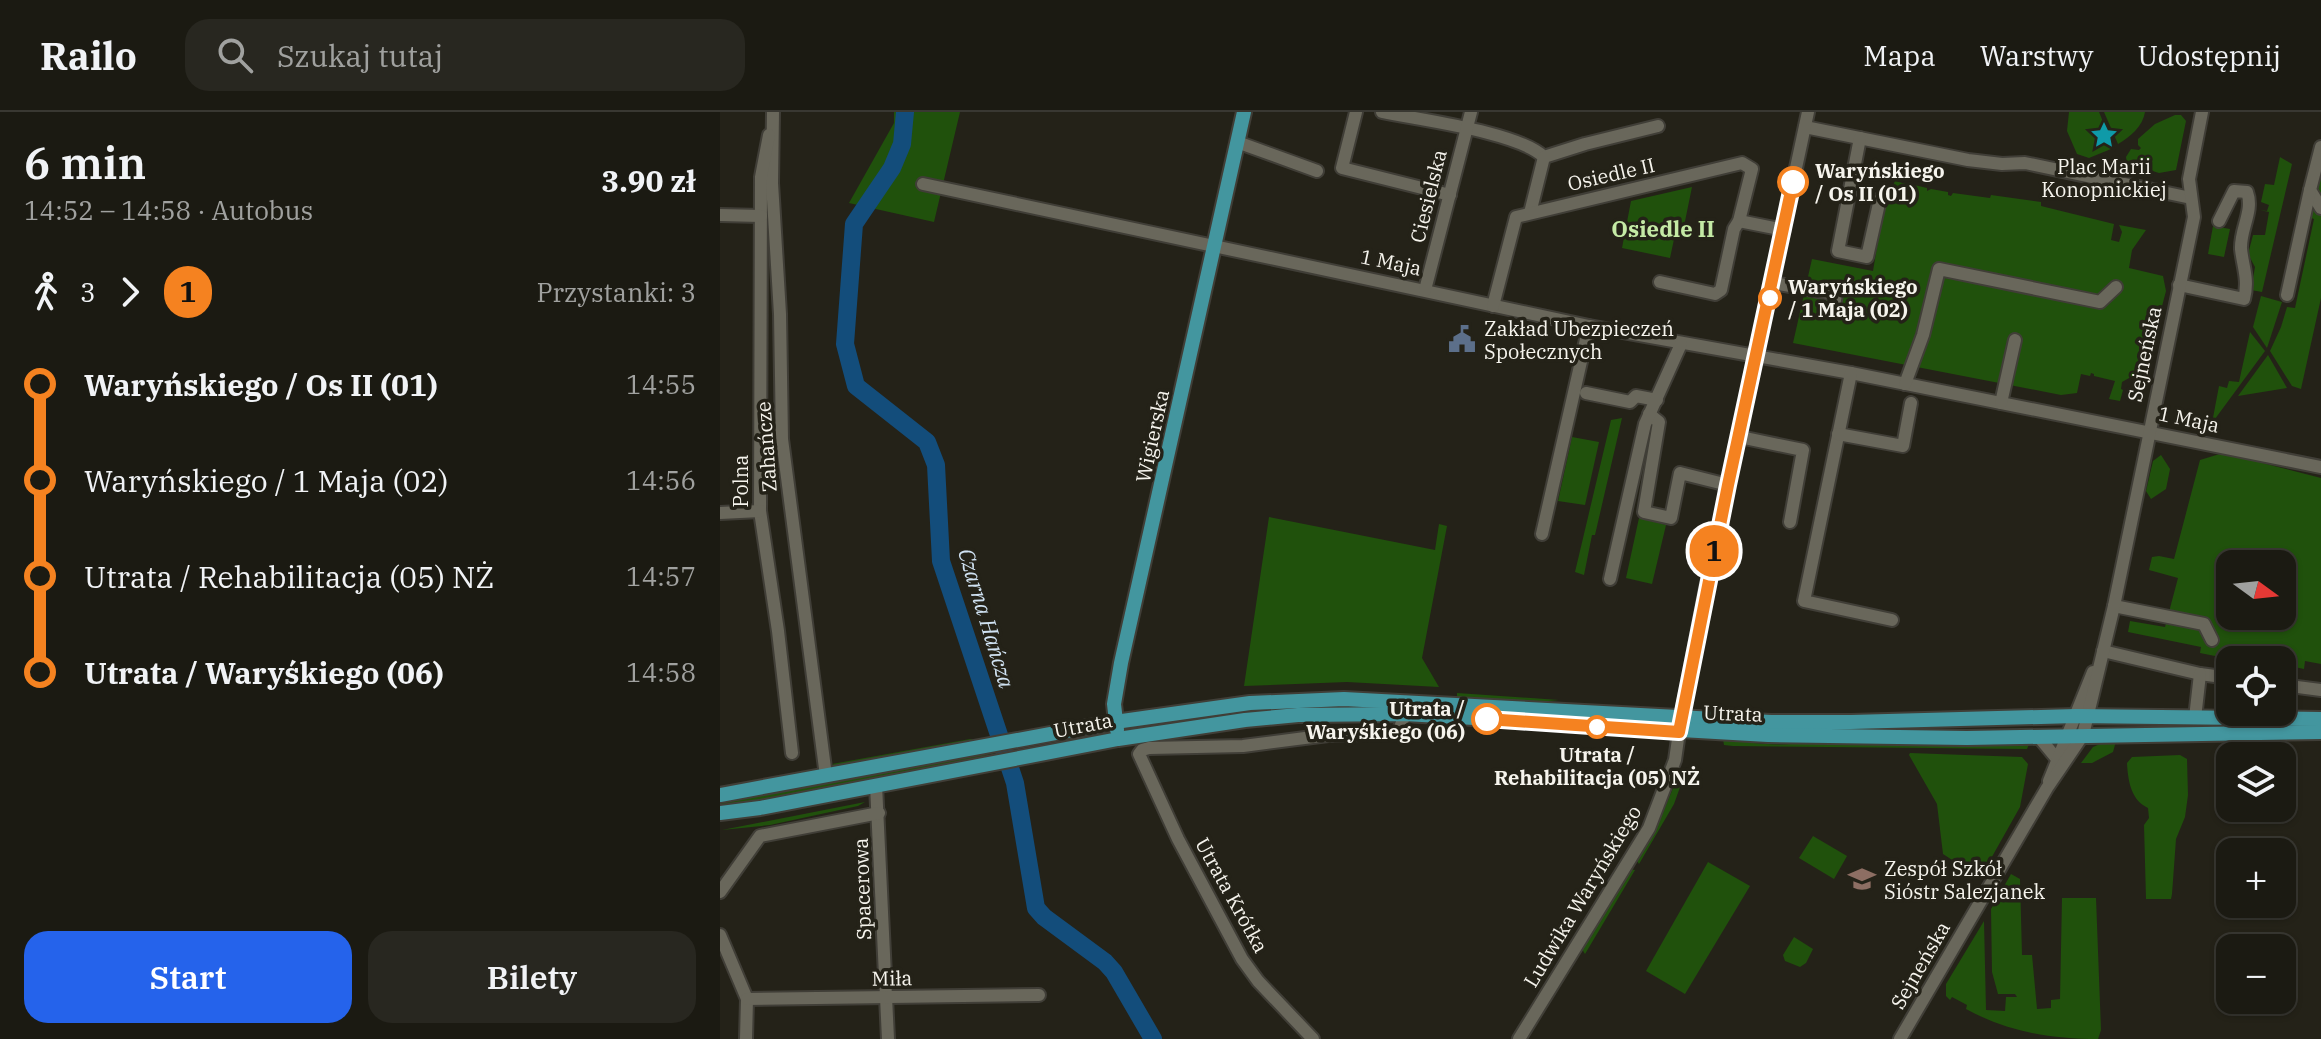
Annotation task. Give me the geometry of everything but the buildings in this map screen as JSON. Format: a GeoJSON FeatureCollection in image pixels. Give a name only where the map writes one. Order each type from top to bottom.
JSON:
{"type":"FeatureCollection","features":[{"type":"Feature","properties":{"kind":"main road","name":"Wigierska"},"geometry":{"type":"LineString","coordinates":[[1118,739],[1114,704],[1121,663],[1244,112]]}},
{"type":"Feature","properties":{"kind":"main road","name":"Utrata"},"geometry":{"type":"LineString","coordinates":[[720,795],[1115,722],[1250,703],[1344,699],[1680,725],[2082,716],[2216,718]]}},
{"type":"Feature","properties":{"kind":"main road","name":"Utrata"},"geometry":{"type":"LineString","coordinates":[[720,813],[1118,739],[1298,715],[1405,714],[1967,738],[2321,732]]}},
{"type":"Feature","properties":{"kind":"main road"},"geometry":{"type":"LineString","coordinates":[[2171,717],[2171,735]]}},
{"type":"Feature","properties":{"kind":"main road","name":"Utrata"},"geometry":{"type":"LineString","coordinates":[[2296,718],[2321,719]]}},
{"type":"Feature","properties":{"kind":"street"},"geometry":{"type":"LineString","coordinates":[[1356,112],[1342,168],[1450,195]]}},
{"type":"Feature","properties":{"kind":"street"},"geometry":{"type":"LineString","coordinates":[[1382,112],[1466,129],[1535,149],[1544,157]]}},
{"type":"Feature","properties":{"kind":"street","name":"Ciesielska"},"geometry":{"type":"LineString","coordinates":[[1425,290],[1471,112]]}},
{"type":"Feature","properties":{"kind":"street","name":"Ludwika Waryńskiego"},"geometry":{"type":"LineString","coordinates":[[1519,1039],[1649,828],[1675,760],[1728,485],[1808,112]]}},
{"type":"Feature","properties":{"kind":"street","name":"Sejneńska"},"geometry":{"type":"LineString","coordinates":[[1900,1039],[2076,735],[2114,606],[2194,217],[2189,176],[2202,112]]}},
{"type":"Feature","properties":{"kind":"street","name":"Polna"},"geometry":{"type":"LineString","coordinates":[[773,113],[761,177],[760,511],[792,753]]}},
{"type":"Feature","properties":{"kind":"street","name":"Zahańcze"},"geometry":{"type":"LineString","coordinates":[[773,113],[772,183],[780,314],[782,439],[826,776]]}},
{"type":"Feature","properties":{"kind":"street"},"geometry":{"type":"LineString","coordinates":[[1544,157],[1658,126]]}},
{"type":"Feature","properties":{"kind":"street"},"geometry":{"type":"LineString","coordinates":[[1805,127],[1968,160],[2025,163],[2191,198]]}},
{"type":"Feature","properties":{"kind":"street"},"geometry":{"type":"LineString","coordinates":[[1860,138],[1838,251],[1867,257],[1880,199]]}},
{"type":"Feature","properties":{"kind":"street"},"geometry":{"type":"LineString","coordinates":[[1237,142],[1317,171]]}},
{"type":"Feature","properties":{"kind":"street"},"geometry":{"type":"LineString","coordinates":[[2287,295],[2320,151]]}},
{"type":"Feature","properties":{"kind":"street"},"geometry":{"type":"LineString","coordinates":[[1493,306],[1516,217],[1530,213],[1544,157]]}},
{"type":"Feature","properties":{"kind":"street","name":"Osiedle II"},"geometry":{"type":"LineString","coordinates":[[1530,213],[1742,163],[1752,169],[1739,221],[1734,229],[1721,290],[1715,294],[1660,282]]}},
{"type":"Feature","properties":{"kind":"street","name":"1 Maja"},"geometry":{"type":"LineString","coordinates":[[923,184],[1589,326],[1851,373],[2321,467]]}},
{"type":"Feature","properties":{"kind":"street"},"geometry":{"type":"LineString","coordinates":[[2310,190],[2321,208]]}},
{"type":"Feature","properties":{"kind":"street"},"geometry":{"type":"LineString","coordinates":[[2179,285],[2244,299],[2247,271],[2241,247],[2249,210],[2247,192],[2234,191],[2219,221]]}},
{"type":"Feature","properties":{"kind":"street"},"geometry":{"type":"LineString","coordinates":[[720,215],[761,216]]}},
{"type":"Feature","properties":{"kind":"street"},"geometry":{"type":"LineString","coordinates":[[1739,221],[1784,230]]}},
{"type":"Feature","properties":{"kind":"street"},"geometry":{"type":"LineString","coordinates":[[1905,384],[1923,335],[1939,269],[2100,302],[2116,287]]}},
{"type":"Feature","properties":{"kind":"street"},"geometry":{"type":"LineString","coordinates":[[1773,283],[1836,294],[1833,312]]}},
{"type":"Feature","properties":{"kind":"street"},"geometry":{"type":"LineString","coordinates":[[1542,534],[1589,326]]}},
{"type":"Feature","properties":{"kind":"street"},"geometry":{"type":"LineString","coordinates":[[2001,403],[2015,340]]}},
{"type":"Feature","properties":{"kind":"street"},"geometry":{"type":"LineString","coordinates":[[1610,579],[1649,414],[1681,344]]}},
{"type":"Feature","properties":{"kind":"street"},"geometry":{"type":"LineString","coordinates":[[1851,373],[1804,601],[1892,620]]}},
{"type":"Feature","properties":{"kind":"street"},"geometry":{"type":"LineString","coordinates":[[1586,393],[1630,402],[1636,396],[1657,400]]}},
{"type":"Feature","properties":{"kind":"street"},"geometry":{"type":"LineString","coordinates":[[1838,434],[1903,446],[1911,403]]}},
{"type":"Feature","properties":{"kind":"street"},"geometry":{"type":"LineString","coordinates":[[1649,414],[1659,422],[1644,512],[1671,518],[1680,473],[1728,485]]}},
{"type":"Feature","properties":{"kind":"street"},"geometry":{"type":"LineString","coordinates":[[1740,437],[1803,450],[1790,522]]}},
{"type":"Feature","properties":{"kind":"street"},"geometry":{"type":"LineString","coordinates":[[720,513],[760,511]]}},
{"type":"Feature","properties":{"kind":"street"},"geometry":{"type":"LineString","coordinates":[[2114,606],[2204,624],[2212,640]]}},
{"type":"Feature","properties":{"kind":"street"},"geometry":{"type":"LineString","coordinates":[[2103,651],[2216,676]]}},
{"type":"Feature","properties":{"kind":"street"},"geometry":{"type":"LineString","coordinates":[[2195,718],[2200,674]]}},
{"type":"Feature","properties":{"kind":"street"},"geometry":{"type":"LineString","coordinates":[[2296,687],[2321,690]]}},
{"type":"Feature","properties":{"kind":"street"},"geometry":{"type":"LineString","coordinates":[[1184,728],[1203,736],[1206,748],[1243,746],[1328,735],[1398,733],[1405,714]]}},
{"type":"Feature","properties":{"kind":"street","name":"Sejneńska"},"geometry":{"type":"LineString","coordinates":[[2047,788],[2057,759],[2076,735]]}},
{"type":"Feature","properties":{"kind":"street"},"geometry":{"type":"LineString","coordinates":[[2038,736],[2057,759]]}},
{"type":"Feature","properties":{"kind":"street","name":"Utrata Krótka"},"geometry":{"type":"LineString","coordinates":[[1206,748],[1149,748],[1139,754],[1178,839],[1242,959],[1258,981],[1313,1039]]}},
{"type":"Feature","properties":{"kind":"street","name":"Spacerowa"},"geometry":{"type":"LineString","coordinates":[[876,785],[888,1039]]}},
{"type":"Feature","properties":{"kind":"street"},"geometry":{"type":"LineString","coordinates":[[720,892],[760,836],[879,813]]}},
{"type":"Feature","properties":{"kind":"street"},"geometry":{"type":"LineString","coordinates":[[720,935],[747,999],[746,1039]]}},
{"type":"Feature","properties":{"kind":"street","name":"Miła"},"geometry":{"type":"LineString","coordinates":[[747,999],[1039,995]]}},
{"type":"Feature","properties":{"kind":"green space"},"geometry":{"type":"Polygon","coordinates":[[[894,112],[960,112],[934,222],[849,203],[894,123],[894,112]]]}},
{"type":"Feature","properties":{"kind":"green space"},"geometry":{"type":"Polygon","coordinates":[[[2069,112],[2099,112],[2112,144],[2111,149],[2089,158],[2077,154],[2067,131],[2069,112]]]}},
{"type":"Feature","properties":{"kind":"green space"},"geometry":{"type":"Polygon","coordinates":[[[2104,112],[2145,112],[2135,131],[2118,144],[2104,112]]]}},
{"type":"Feature","properties":{"kind":"green space"},"geometry":{"type":"Polygon","coordinates":[[[2181,115],[2186,121],[2176,170],[2159,173],[2127,163],[2126,157],[2131,149],[2141,148],[2138,139],[2155,124],[2181,115]]]}},
{"type":"Feature","properties":{"kind":"green space"},"geometry":{"type":"Polygon","coordinates":[[[2280,157],[2292,164],[2262,292],[2251,290],[2255,267],[2248,254],[2253,235],[2265,235],[2269,212],[2260,210],[2267,211],[2269,205],[2261,202],[2265,184],[2274,185],[2280,157]]]}},
{"type":"Feature","properties":{"kind":"green space"},"geometry":{"type":"Polygon","coordinates":[[[2321,168],[2321,298],[2301,389],[2292,386],[2270,351],[2287,307],[2295,308],[2314,219],[2306,216],[2321,168]]]}},
{"type":"Feature","properties":{"kind":"green space"},"geometry":{"type":"Polygon","coordinates":[[[1895,181],[1906,186],[1927,188],[1927,191],[1948,192],[1951,196],[1953,193],[1990,198],[1991,195],[2041,202],[2041,206],[2114,224],[2111,240],[2119,242],[2122,232],[2119,225],[2146,230],[2132,250],[2129,268],[2163,276],[2166,291],[2144,375],[2138,373],[2122,382],[2120,401],[2109,399],[2115,381],[2091,373],[2090,376],[2081,374],[2077,393],[2061,395],[1793,343],[1812,259],[1873,271],[1884,205],[1895,181]]]}},
{"type":"Feature","properties":{"kind":"green space"},"geometry":{"type":"Polygon","coordinates":[[[1692,187],[1683,231],[1676,230],[1670,258],[1622,248],[1631,201],[1692,187]]]}},
{"type":"Feature","properties":{"kind":"green space"},"geometry":{"type":"Polygon","coordinates":[[[2213,226],[2230,229],[2224,257],[2208,254],[2213,226]]]}},
{"type":"Feature","properties":{"kind":"green space"},"geometry":{"type":"Polygon","coordinates":[[[2261,296],[2282,302],[2267,348],[2253,327],[2261,296]]]}},
{"type":"Feature","properties":{"kind":"green space"},"geometry":{"type":"Polygon","coordinates":[[[2250,332],[2265,351],[2212,423],[2219,386],[2227,388],[2229,381],[2239,382],[2250,332]]]}},
{"type":"Feature","properties":{"kind":"green space"},"geometry":{"type":"Polygon","coordinates":[[[2268,355],[2287,388],[2238,396],[2268,355]]]}},
{"type":"Feature","properties":{"kind":"green space"},"geometry":{"type":"Polygon","coordinates":[[[1622,418],[1584,575],[1575,572],[1611,420],[1622,418]]]}},
{"type":"Feature","properties":{"kind":"green space"},"geometry":{"type":"Polygon","coordinates":[[[1572,437],[1599,442],[1585,505],[1558,501],[1572,437]]]}},
{"type":"Feature","properties":{"kind":"green space"},"geometry":{"type":"Polygon","coordinates":[[[2223,453],[2321,478],[2321,664],[2305,661],[2304,669],[2296,667],[2296,646],[2216,646],[2216,656],[2200,653],[2201,647],[2128,632],[2130,621],[2165,627],[2178,578],[2149,570],[2152,557],[2174,559],[2200,460],[2223,453]]]}},
{"type":"Feature","properties":{"kind":"green space"},"geometry":{"type":"Polygon","coordinates":[[[2161,455],[2170,469],[2166,489],[2151,499],[2146,491],[2153,461],[2161,455]]]}},
{"type":"Feature","properties":{"kind":"green space"},"geometry":{"type":"Polygon","coordinates":[[[1269,517],[1435,550],[1439,524],[1447,526],[1422,658],[1439,687],[1347,682],[1244,686],[1269,517]]]}},
{"type":"Feature","properties":{"kind":"green space"},"geometry":{"type":"Polygon","coordinates":[[[1639,518],[1666,525],[1652,584],[1626,578],[1639,518]]]}},
{"type":"Feature","properties":{"kind":"green space"},"geometry":{"type":"Polygon","coordinates":[[[1457,693],[1559,700],[1538,702],[1457,697],[1457,693]]]}},
{"type":"Feature","properties":{"kind":"green space"},"geometry":{"type":"Polygon","coordinates":[[[970,739],[980,741],[837,767],[832,764],[970,739]]]}},
{"type":"Feature","properties":{"kind":"green space"},"geometry":{"type":"Polygon","coordinates":[[[1723,739],[1778,744],[1811,741],[2030,742],[2027,749],[1733,746],[1724,745],[1723,739]]]}},
{"type":"Feature","properties":{"kind":"green space"},"geometry":{"type":"Polygon","coordinates":[[[2116,741],[2113,752],[2092,763],[2081,763],[2093,747],[2116,741]]]}},
{"type":"Feature","properties":{"kind":"green space"},"geometry":{"type":"Polygon","coordinates":[[[993,750],[994,753],[957,764],[720,809],[720,803],[741,798],[993,750]]]}},
{"type":"Feature","properties":{"kind":"green space"},"geometry":{"type":"Polygon","coordinates":[[[1910,753],[2022,757],[2028,764],[2020,807],[1980,878],[1943,854],[1937,804],[1910,753]]]}},
{"type":"Feature","properties":{"kind":"green space"},"geometry":{"type":"Polygon","coordinates":[[[2180,755],[2187,759],[2188,795],[2185,817],[2176,839],[2171,899],[2146,899],[2144,825],[2149,818],[2148,808],[2134,795],[2127,763],[2132,757],[2180,755]]]}},
{"type":"Feature","properties":{"kind":"green space"},"geometry":{"type":"Polygon","coordinates":[[[1680,771],[1684,776],[1674,804],[1639,864],[1636,859],[1662,815],[1680,771]]]}},
{"type":"Feature","properties":{"kind":"green space"},"geometry":{"type":"Polygon","coordinates":[[[865,802],[770,825],[722,830],[865,802]]]}},
{"type":"Feature","properties":{"kind":"green space"},"geometry":{"type":"Polygon","coordinates":[[[1813,836],[1847,856],[1834,879],[1799,858],[1813,836]]]}},
{"type":"Feature","properties":{"kind":"green space"},"geometry":{"type":"Polygon","coordinates":[[[1708,862],[1750,886],[1685,994],[1646,971],[1708,862]]]}},
{"type":"Feature","properties":{"kind":"green space"},"geometry":{"type":"Polygon","coordinates":[[[1630,869],[1635,870],[1585,954],[1582,949],[1630,869]]]}},
{"type":"Feature","properties":{"kind":"green space"},"geometry":{"type":"Polygon","coordinates":[[[2011,874],[2020,879],[2022,955],[2032,955],[2037,1009],[2051,1008],[2051,1000],[2060,999],[2062,898],[2096,898],[2101,1030],[2098,1039],[2063,1038],[2014,1029],[1982,1017],[1966,1009],[1967,1005],[1946,996],[1946,984],[1984,921],[1986,1010],[2005,1011],[2006,997],[2017,997],[2015,994],[1998,994],[1992,972],[1991,909],[2011,874]]]}},
{"type":"Feature","properties":{"kind":"green space"},"geometry":{"type":"Polygon","coordinates":[[[1794,937],[1813,949],[1806,963],[1800,967],[1785,961],[1783,955],[1794,937]]]}},
{"type":"Feature","properties":{"kind":"waterway","name":"Czarna Hańcza"},"geometry":{"type":"LineString","coordinates":[[905,112],[902,144],[892,168],[854,224],[845,344],[856,386],[927,442],[936,465],[941,561],[1015,783],[1036,908],[1114,972],[1153,1039]]}},
{"type":"Feature","properties":{"kind":"bus line","name":"1"},"geometry":{"type":"LineString","coordinates":[[1487,719],[1679,732],[1793,182]]}},
{"type":"Feature","properties":{"kind":"place","name":"Plac Marii Konopnickiej"},"geometry":{"type":"Point","coordinates":[2104,135]}},
{"type":"Feature","properties":{"kind":"place","name":"Waryńskiego / Os II (01)"},"geometry":{"type":"Point","coordinates":[1793,182]}},
{"type":"Feature","properties":{"kind":"place","name":"Waryńskiego / 1 Maja (02)"},"geometry":{"type":"Point","coordinates":[1770,298]}},
{"type":"Feature","properties":{"kind":"place","name":"Zakład Ubezpieczeń Społecznych"},"geometry":{"type":"Point","coordinates":[1462,339]}},
{"type":"Feature","properties":{"kind":"place","name":"Utrata / Waryśkiego (06)"},"geometry":{"type":"Point","coordinates":[1487,719]}},
{"type":"Feature","properties":{"kind":"place","name":"Utrata / Rehabilitacja (05) NŻ"},"geometry":{"type":"Point","coordinates":[1597,727]}},
{"type":"Feature","properties":{"kind":"place","name":"Zespół Szkół Sióstr Salezjanek"},"geometry":{"type":"Point","coordinates":[1862,879]}},
{"type":"Feature","properties":{"kind":"district","name":"Osiedle II"},"geometry":{"type":"Point","coordinates":[1663,228]}}]}
